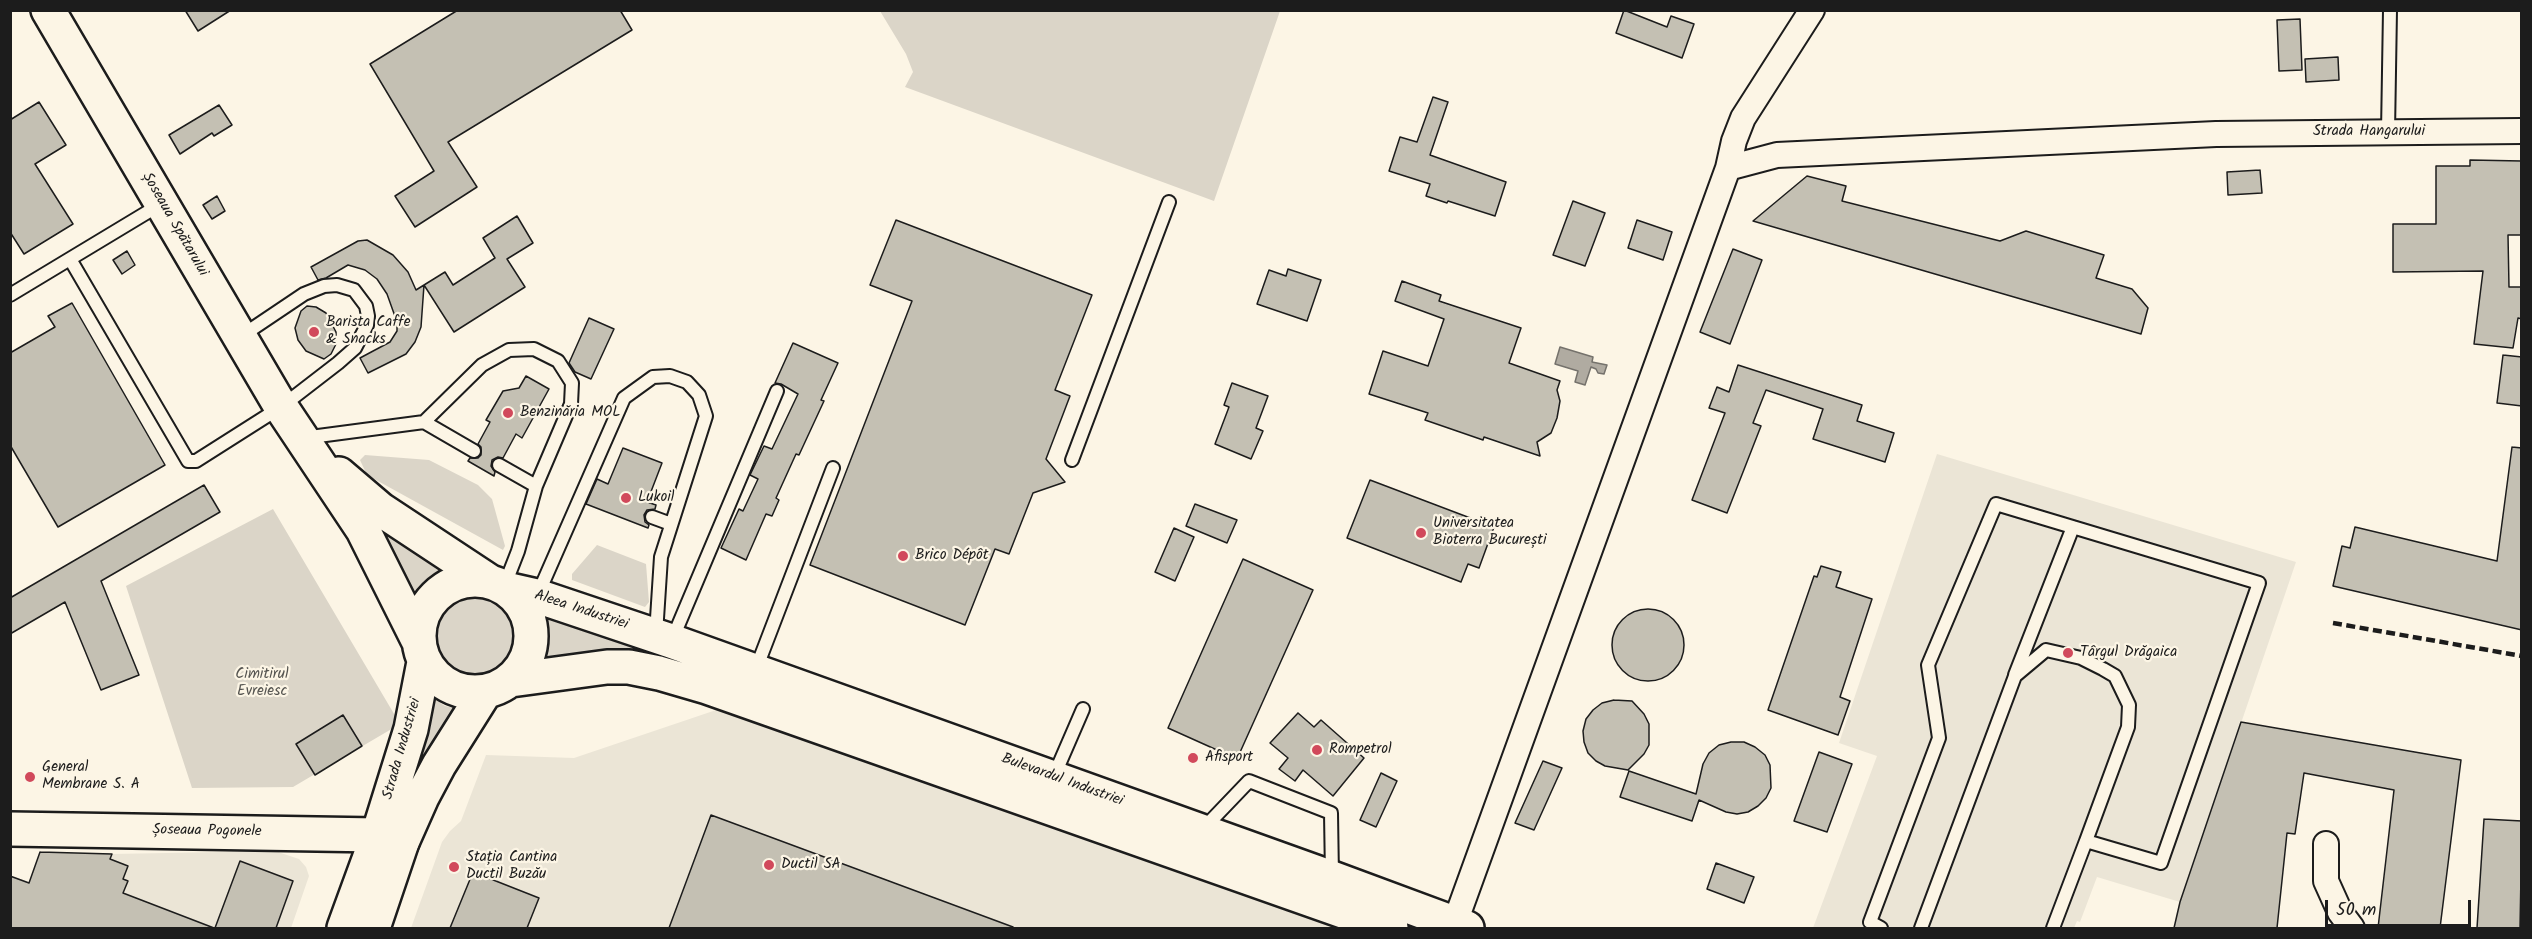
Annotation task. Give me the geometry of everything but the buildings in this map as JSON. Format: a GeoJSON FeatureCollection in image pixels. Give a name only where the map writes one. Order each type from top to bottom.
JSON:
{"type":"FeatureCollection","features":[{"type":"Feature","properties":{"kind":"main road","name":"Șoseaua Spătarului"},"geometry":{"type":"LineString","coordinates":[[48,10],[281,407],[301,438],[363,530],[435,677],[450,687],[467,693],[498,686],[523,666],[530,650],[531,632],[527,615],[509,588],[380,510],[301,438]]}},
{"type":"Feature","properties":{"kind":"main road"},"geometry":{"type":"LineString","coordinates":[[422,651],[420,623],[427,607],[439,593],[454,584],[471,580],[509,588]]}},
{"type":"Feature","properties":{"kind":"main road","name":"Aleea Industriei"},"geometry":{"type":"LineString","coordinates":[[509,588],[664,638]]}},
{"type":"Feature","properties":{"kind":"main road","name":"Bulevardul Industriei"},"geometry":{"type":"LineString","coordinates":[[664,638],[756,671],[1047,792],[1201,831],[1328,891],[1391,928]]}},
{"type":"Feature","properties":{"kind":"main road","name":"Strada Industriei"},"geometry":{"type":"LineString","coordinates":[[390,838],[411,729],[422,651]]}},
{"type":"Feature","properties":{"kind":"main road","name":"Bulevardul Industriei"},"geometry":{"type":"LineString","coordinates":[[498,686],[607,667],[629,667],[659,673],[1047,792],[1328,891],[1458,927]]}},
{"type":"Feature","properties":{"kind":"main road","name":"Strada Industriei"},"geometry":{"type":"LineString","coordinates":[[390,838],[439,765],[498,686]]}},
{"type":"Feature","properties":{"kind":"main road","name":"Șoseaua Pogonele"},"geometry":{"type":"LineString","coordinates":[[10,829],[390,838]]}},
{"type":"Feature","properties":{"kind":"main road"},"geometry":{"type":"LineString","coordinates":[[368,928],[390,838]]}},
{"type":"Feature","properties":{"kind":"street"},"geometry":{"type":"LineString","coordinates":[[1458,927],[1728,168],[1734,141],[1743,118],[1812,10]]}},
{"type":"Feature","properties":{"kind":"street","name":"Strada Hangarului"},"geometry":{"type":"LineString","coordinates":[[1728,168],[1777,155],[2216,134],[2522,131]]}},
{"type":"Feature","properties":{"kind":"street"},"geometry":{"type":"LineString","coordinates":[[2326,844],[2326,881],[2340,912],[2352,928]]}},
{"type":"Feature","properties":{"kind":"lane"},"geometry":{"type":"LineString","coordinates":[[2388,132],[2390,10]]}},
{"type":"Feature","properties":{"kind":"lane"},"geometry":{"type":"LineString","coordinates":[[1072,460],[1169,202]]}},
{"type":"Feature","properties":{"kind":"lane"},"geometry":{"type":"LineString","coordinates":[[10,295],[161,204]]}},
{"type":"Feature","properties":{"kind":"lane"},"geometry":{"type":"LineString","coordinates":[[70,259],[188,461],[196,461],[281,407],[355,348],[367,325],[366,306],[360,296],[346,286],[324,286],[304,294],[240,337]]}},
{"type":"Feature","properties":{"kind":"lane"},"geometry":{"type":"LineString","coordinates":[[301,438],[424,422],[482,365],[509,350],[534,349],[558,361],[572,383],[571,404],[536,486],[509,588]]}},
{"type":"Feature","properties":{"kind":"lane"},"geometry":{"type":"LineString","coordinates":[[509,588],[584,496],[624,398],[638,386],[653,378],[670,376],[687,382],[699,395],[706,416],[661,557],[664,638]]}},
{"type":"Feature","properties":{"kind":"lane"},"geometry":{"type":"LineString","coordinates":[[664,638],[777,391]]}},
{"type":"Feature","properties":{"kind":"lane"},"geometry":{"type":"LineString","coordinates":[[424,422],[474,451]]}},
{"type":"Feature","properties":{"kind":"lane"},"geometry":{"type":"LineString","coordinates":[[499,465],[536,486]]}},
{"type":"Feature","properties":{"kind":"lane"},"geometry":{"type":"LineString","coordinates":[[756,671],[833,468]]}},
{"type":"Feature","properties":{"kind":"lane"},"geometry":{"type":"LineString","coordinates":[[1881,928],[1870,922],[1939,738],[1928,665],[1996,504],[2259,583],[2161,863],[2086,841]]}},
{"type":"Feature","properties":{"kind":"lane"},"geometry":{"type":"LineString","coordinates":[[652,517],[671,524]]}},
{"type":"Feature","properties":{"kind":"lane"},"geometry":{"type":"LineString","coordinates":[[1921,928],[2073,527]]}},
{"type":"Feature","properties":{"kind":"lane"},"geometry":{"type":"LineString","coordinates":[[2015,676],[2046,650],[2081,658],[2115,676],[2129,705],[2128,727],[2052,928]]}},
{"type":"Feature","properties":{"kind":"lane"},"geometry":{"type":"LineString","coordinates":[[1047,792],[1083,709]]}},
{"type":"Feature","properties":{"kind":"lane"},"geometry":{"type":"LineString","coordinates":[[1201,831],[1249,781],[1330,813],[1328,891]]}},
{"type":"Feature","properties":{"kind":"shaded area"},"geometry":{"type":"Polygon","coordinates":[[[1560,347],[1593,357],[1592,362],[1607,365],[1604,374],[1598,373],[1591,367],[1585,385],[1575,382],[1578,371],[1555,364],[1560,347]]]}},
{"type":"Feature","properties":{"kind":"shaded area","name":"Târgul Drăgaica"},"geometry":{"type":"Polygon","coordinates":[[[1937,454],[2296,562],[2180,902],[2097,877],[2080,922],[2077,921],[2074,928],[1813,928],[1877,756],[1839,743],[1937,454]]]}},
{"type":"Feature","properties":{"kind":"shaded area"},"geometry":{"type":"Polygon","coordinates":[[[731,705],[1363,928],[411,928],[442,842],[461,821],[486,755],[574,758],[731,705]]]}},
{"type":"Feature","properties":{"kind":"shaded area"},"geometry":{"type":"Polygon","coordinates":[[[275,851],[299,859],[306,867],[309,876],[291,928],[11,928],[12,876],[29,882],[40,852],[112,854],[275,851]]]}},
{"type":"Feature","properties":{"kind":"green space"},"geometry":{"type":"Polygon","coordinates":[[[880,11],[1280,11],[1214,201],[905,87],[913,72],[906,54],[880,11]]]}},
{"type":"Feature","properties":{"kind":"green space"},"geometry":{"type":"Polygon","coordinates":[[[365,455],[429,460],[478,485],[492,499],[505,546],[503,550],[367,475],[360,460],[365,455]]]}},
{"type":"Feature","properties":{"kind":"green space","name":"Cimitirul Evreiesc"},"geometry":{"type":"Polygon","coordinates":[[[273,509],[400,724],[293,787],[192,788],[126,586],[273,509]]]}},
{"type":"Feature","properties":{"kind":"green space"},"geometry":{"type":"Polygon","coordinates":[[[362,511],[466,574],[453,578],[435,589],[421,607],[418,618],[362,511]]]}},
{"type":"Feature","properties":{"kind":"green space"},"geometry":{"type":"Polygon","coordinates":[[[597,545],[646,564],[649,602],[645,607],[572,580],[572,574],[597,545]]]}},
{"type":"Feature","properties":{"kind":"green space"},"geometry":{"type":"Polygon","coordinates":[[[474,596],[489,599],[502,608],[511,621],[514,636],[511,651],[502,664],[489,673],[474,676],[459,673],[446,664],[437,651],[434,636],[437,621],[446,608],[459,599],[474,596]]]}},
{"type":"Feature","properties":{"kind":"green space"},"geometry":{"type":"Polygon","coordinates":[[[530,605],[657,654],[629,650],[602,652],[526,673],[534,646],[535,633],[530,605]]]}},
{"type":"Feature","properties":{"kind":"green space"},"geometry":{"type":"Polygon","coordinates":[[[431,697],[445,706],[460,709],[414,779],[431,726],[431,697]]]}},
{"type":"Feature","properties":{"kind":"railway"},"geometry":{"type":"LineString","coordinates":[[2333,623],[2522,656]]}},
{"type":"Feature","properties":{"kind":"place","name":"Barista Caffe & Snacks"},"geometry":{"type":"Point","coordinates":[314,332]}},
{"type":"Feature","properties":{"kind":"place","name":"Benzinăria MOL"},"geometry":{"type":"Point","coordinates":[508,413]}},
{"type":"Feature","properties":{"kind":"place","name":"Lukoil"},"geometry":{"type":"Point","coordinates":[626,498]}},
{"type":"Feature","properties":{"kind":"place","name":"Universitatea Bioterra București"},"geometry":{"type":"Point","coordinates":[1421,533]}},
{"type":"Feature","properties":{"kind":"place","name":"Brico Dépôt"},"geometry":{"type":"Point","coordinates":[903,556]}},
{"type":"Feature","properties":{"kind":"place","name":"Târgul Drăgaica"},"geometry":{"type":"Point","coordinates":[2068,653]}},
{"type":"Feature","properties":{"kind":"place","name":"Rompetrol"},"geometry":{"type":"Point","coordinates":[1317,750]}},
{"type":"Feature","properties":{"kind":"place","name":"Afisport"},"geometry":{"type":"Point","coordinates":[1193,758]}},
{"type":"Feature","properties":{"kind":"place","name":"General Membrane S. A"},"geometry":{"type":"Point","coordinates":[30,777]}},
{"type":"Feature","properties":{"kind":"place","name":"Ductil SA"},"geometry":{"type":"Point","coordinates":[769,865]}},
{"type":"Feature","properties":{"kind":"place","name":"Stația Cantina Ductil Buzău"},"geometry":{"type":"Point","coordinates":[454,867]}}]}
